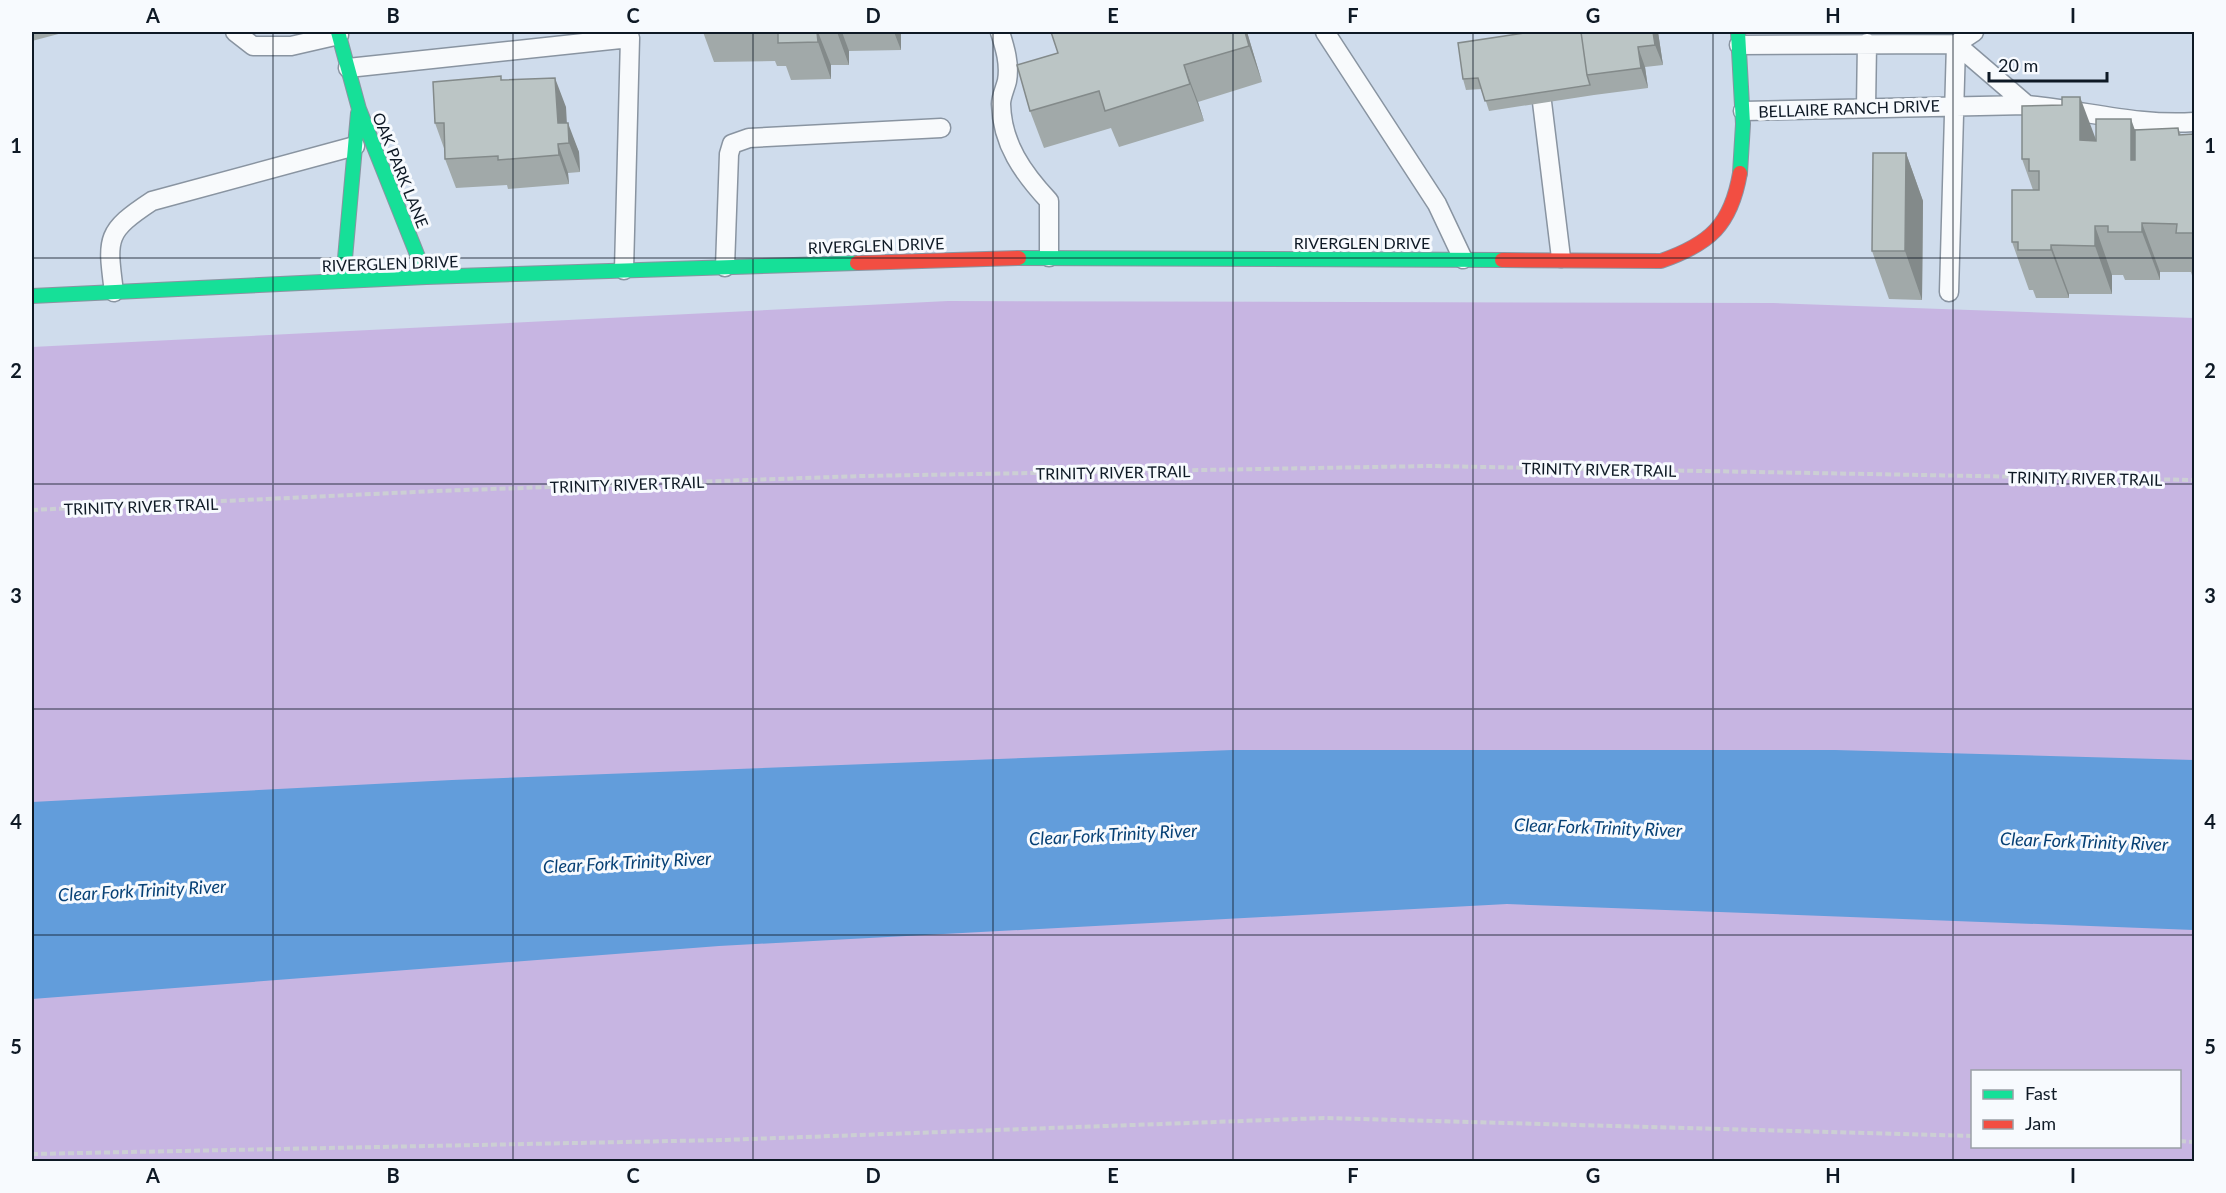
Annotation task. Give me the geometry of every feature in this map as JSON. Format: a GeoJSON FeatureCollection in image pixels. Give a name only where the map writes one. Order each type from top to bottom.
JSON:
{"type":"FeatureCollection","features":[{"type":"Feature","properties":{"kind":"street","name":"OAK PARK LANE"},"geometry":{"type":"LineString","coordinates":[[339,33],[359,109],[426,277]]}},
{"type":"Feature","properties":{"kind":"street","name":"RIVERGLEN DRIVE"},"geometry":{"type":"LineString","coordinates":[[32,296],[426,277],[1049,257],[1561,258],[1661,261],[1682,255],[1713,233],[1727,216],[1737,195],[1743,170],[1739,38]]}},
{"type":"Feature","properties":{"kind":"street","name":"OAK PARK LANE"},"geometry":{"type":"LineString","coordinates":[[343,281],[359,109]]}},
{"type":"Feature","properties":{"kind":"lane"},"geometry":{"type":"LineString","coordinates":[[235,32],[253,46],[291,46],[339,33]]}},
{"type":"Feature","properties":{"kind":"lane"},"geometry":{"type":"LineString","coordinates":[[1000,32],[1007,63],[1007,80],[1001,103],[1011,151],[1024,173],[1049,201],[1049,257]]}},
{"type":"Feature","properties":{"kind":"lane"},"geometry":{"type":"LineString","coordinates":[[1326,32],[1437,204],[1463,259]]}},
{"type":"Feature","properties":{"kind":"lane"},"geometry":{"type":"LineString","coordinates":[[1739,38],[1956,44],[1974,32]]}},
{"type":"Feature","properties":{"kind":"lane"},"geometry":{"type":"LineString","coordinates":[[348,68],[630,38],[624,270]]}},
{"type":"Feature","properties":{"kind":"lane"},"geometry":{"type":"LineString","coordinates":[[1866,43],[1866,108]]}},
{"type":"Feature","properties":{"kind":"lane"},"geometry":{"type":"LineString","coordinates":[[1956,44],[2027,105]]}},
{"type":"Feature","properties":{"kind":"lane"},"geometry":{"type":"LineString","coordinates":[[1949,292],[1956,44]]}},
{"type":"Feature","properties":{"kind":"lane"},"geometry":{"type":"LineString","coordinates":[[1542,102],[1561,258]]}},
{"type":"Feature","properties":{"kind":"lane","name":"BELLAIRE RANCH DRIVE"},"geometry":{"type":"LineString","coordinates":[[1743,111],[2027,105],[2058,108],[2122,120],[2153,123],[2194,122]]}},
{"type":"Feature","properties":{"kind":"lane"},"geometry":{"type":"LineString","coordinates":[[725,267],[729,154],[732,144],[749,138],[941,128]]}},
{"type":"Feature","properties":{"kind":"lane"},"geometry":{"type":"LineString","coordinates":[[114,292],[108,246],[123,220],[152,201],[355,146]]}},
{"type":"Feature","properties":{"kind":"path","name":"TRINITY RIVER TRAIL"},"geometry":{"type":"LineString","coordinates":[[32,510],[435,491],[862,476],[1418,466],[2194,480]]}},
{"type":"Feature","properties":{"kind":"path"},"geometry":{"type":"LineString","coordinates":[[32,1154],[723,1140],[1324,1118],[1971,1136]]}},
{"type":"Feature","properties":{"kind":"shaded area"},"geometry":{"type":"Polygon","coordinates":[[[948,301],[1773,303],[2194,318],[2194,1161],[32,1162],[32,347],[948,301]]]}},
{"type":"Feature","properties":{"kind":"water","name":"Clear Fork Trinity River"},"geometry":{"type":"Polygon","coordinates":[[[1232,750],[1835,750],[2194,760],[2194,930],[1507,904],[719,946],[32,999],[32,802],[452,780],[1232,750]]]}},
{"type":"Feature","properties":{"kind":"building"},"geometry":{"type":"Polygon","coordinates":[[[778,32],[817,32],[818,42],[778,43],[778,32]]]}},
{"type":"Feature","properties":{"kind":"building"},"geometry":{"type":"Polygon","coordinates":[[[1051,32],[1245,32],[1249,46],[1184,65],[1190,84],[1105,111],[1099,91],[1030,111],[1017,65],[1058,53],[1051,32]]]}},
{"type":"Feature","properties":{"kind":"building"},"geometry":{"type":"Polygon","coordinates":[[[1531,32],[1581,32],[1590,85],[1485,101],[1478,78],[1463,79],[1458,43],[1531,32]]]}},
{"type":"Feature","properties":{"kind":"building"},"geometry":{"type":"Polygon","coordinates":[[[1581,32],[1653,32],[1655,45],[1638,47],[1641,68],[1587,75],[1581,32]]]}},
{"type":"Feature","properties":{"kind":"building"},"geometry":{"type":"Polygon","coordinates":[[[501,76],[501,80],[555,78],[558,123],[568,123],[569,143],[558,144],[559,155],[498,160],[498,156],[445,159],[444,123],[435,123],[433,82],[501,76]]]}},
{"type":"Feature","properties":{"kind":"building"},"geometry":{"type":"Polygon","coordinates":[[[2062,97],[2080,97],[2080,140],[2096,141],[2096,119],[2131,119],[2131,160],[2135,160],[2135,130],[2178,128],[2179,135],[2194,134],[2194,233],[2176,233],[2177,224],[2142,223],[2142,232],[2108,232],[2108,226],[2095,226],[2095,246],[2051,245],[2051,250],[2018,250],[2018,242],[2012,242],[2012,190],[2039,190],[2039,171],[2029,171],[2029,159],[2022,159],[2022,106],[2062,105],[2062,97]]]}},
{"type":"Feature","properties":{"kind":"building"},"geometry":{"type":"Polygon","coordinates":[[[1873,153],[1906,153],[1905,251],[1872,251],[1873,153]]]}},
{"type":"Feature","properties":{"kind":"traffic: fast"},"geometry":{"type":"LineString","coordinates":[[338,32],[359,109],[426,277]]}},
{"type":"Feature","properties":{"kind":"traffic: fast"},"geometry":{"type":"LineString","coordinates":[[1738,32],[1743,124],[1740,173]]}},
{"type":"Feature","properties":{"kind":"traffic: fast"},"geometry":{"type":"LineString","coordinates":[[343,281],[358,113]]}},
{"type":"Feature","properties":{"kind":"traffic: fast"},"geometry":{"type":"LineString","coordinates":[[1019,258],[1502,260]]}},
{"type":"Feature","properties":{"kind":"traffic: fast"},"geometry":{"type":"LineString","coordinates":[[32,296],[426,277],[857,263]]}},
{"type":"Feature","properties":{"kind":"traffic: jam"},"geometry":{"type":"LineString","coordinates":[[1502,260],[1661,261],[1693,247],[1715,230],[1731,206],[1740,173]]}},
{"type":"Feature","properties":{"kind":"traffic: jam"},"geometry":{"type":"LineString","coordinates":[[857,263],[1019,258]]}}]}
